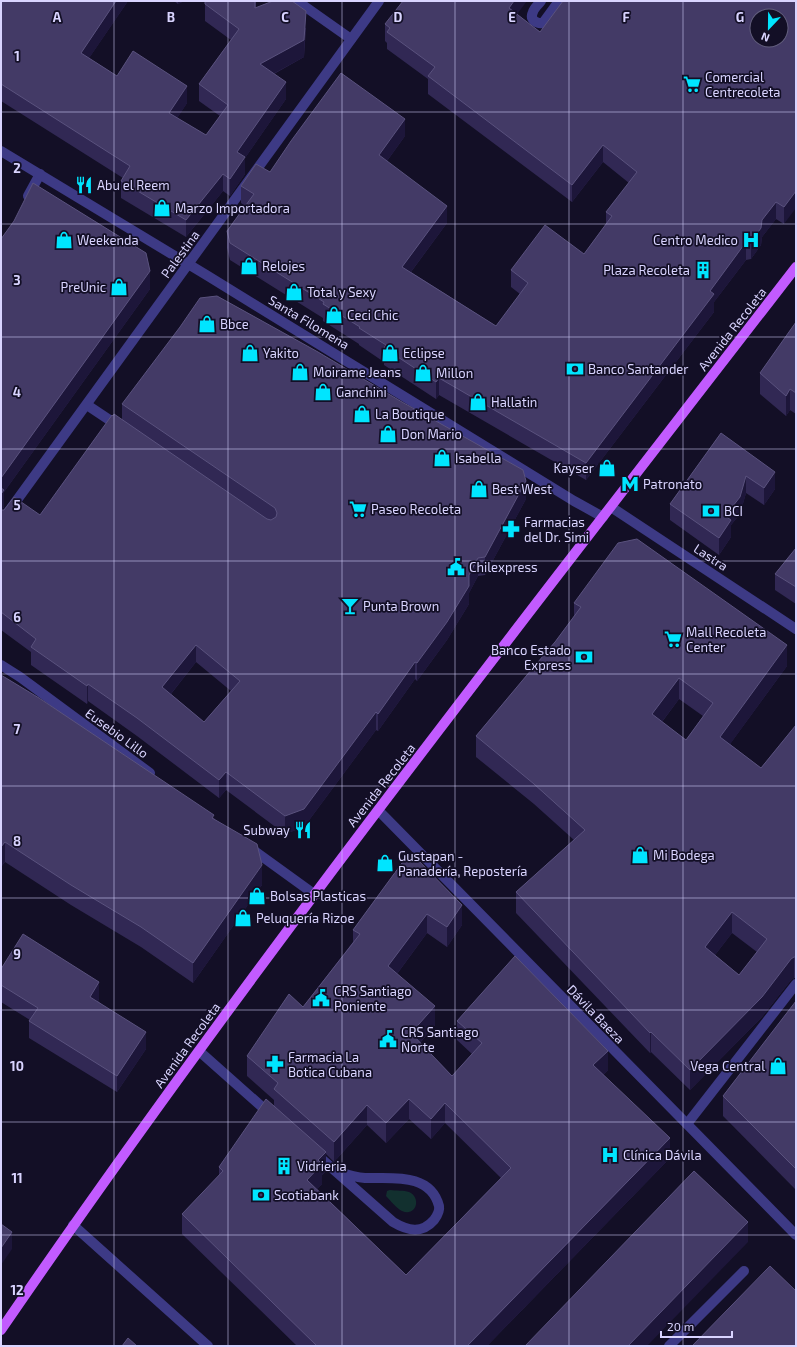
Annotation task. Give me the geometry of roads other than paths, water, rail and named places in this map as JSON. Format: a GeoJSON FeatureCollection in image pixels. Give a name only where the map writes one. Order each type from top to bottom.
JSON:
{"type":"FeatureCollection","features":[{"type":"Feature","properties":{"kind":"main road","name":"Avenida Recoleta"},"geometry":{"type":"LineString","coordinates":[[1,1330],[73,1224],[314,894],[796,267]]}},
{"type":"Feature","properties":{"kind":"street"},"geometry":{"type":"LineString","coordinates":[[297,1],[351,39]]}},
{"type":"Feature","properties":{"kind":"street","name":"Palestina"},"geometry":{"type":"LineString","coordinates":[[1,522],[189,265],[379,1]]}},
{"type":"Feature","properties":{"kind":"street"},"geometry":{"type":"LineString","coordinates":[[541,1],[533,12],[532,17],[534,22],[543,22],[560,1]]}},
{"type":"Feature","properties":{"kind":"street","name":"Santa Filomena"},"geometry":{"type":"LineString","coordinates":[[1,151],[574,501],[603,517]]}},
{"type":"Feature","properties":{"kind":"street"},"geometry":{"type":"LineString","coordinates":[[24,204],[40,174]]}},
{"type":"Feature","properties":{"kind":"street"},"geometry":{"type":"LineString","coordinates":[[87,405],[126,432]]}},
{"type":"Feature","properties":{"kind":"street","name":"Lastra"},"geometry":{"type":"LineString","coordinates":[[611,507],[796,629]]}},
{"type":"Feature","properties":{"kind":"street","name":"Eusebio Lillo"},"geometry":{"type":"LineString","coordinates":[[1,665],[20,677],[161,781]]}},
{"type":"Feature","properties":{"kind":"street","name":"Dávila Baeza"},"geometry":{"type":"LineString","coordinates":[[378,810],[796,1235]]}},
{"type":"Feature","properties":{"kind":"street"},"geometry":{"type":"LineString","coordinates":[[244,842],[314,894]]}},
{"type":"Feature","properties":{"kind":"street"},"geometry":{"type":"LineString","coordinates":[[687,1124],[796,984]]}},
{"type":"Feature","properties":{"kind":"street"},"geometry":{"type":"LineString","coordinates":[[199,1051],[275,1119]]}},
{"type":"Feature","properties":{"kind":"street"},"geometry":{"type":"LineString","coordinates":[[311,1150],[393,1222],[403,1228],[418,1230],[430,1224],[438,1215],[439,1207],[435,1196],[425,1186],[414,1180],[349,1176],[335,1171]]}},
{"type":"Feature","properties":{"kind":"street"},"geometry":{"type":"LineString","coordinates":[[73,1224],[208,1346]]}},
{"type":"Feature","properties":{"kind":"street"},"geometry":{"type":"LineString","coordinates":[[669,1346],[744,1271]]}},
{"type":"Feature","properties":{"kind":"place","name":"Comercial Centrecoleta"},"geometry":{"type":"Point","coordinates":[692,84]}},
{"type":"Feature","properties":{"kind":"place","name":"Abu el Reem"},"geometry":{"type":"Point","coordinates":[84,185]}},
{"type":"Feature","properties":{"kind":"place","name":"Marzo Importadora"},"geometry":{"type":"Point","coordinates":[162,208]}},
{"type":"Feature","properties":{"kind":"place","name":"Weekenda"},"geometry":{"type":"Point","coordinates":[64,240]}},
{"type":"Feature","properties":{"kind":"place","name":"Centro Medico"},"geometry":{"type":"Point","coordinates":[751,240]}},
{"type":"Feature","properties":{"kind":"place","name":"Relojes"},"geometry":{"type":"Point","coordinates":[249,266]}},
{"type":"Feature","properties":{"kind":"place","name":"Plaza Recoleta"},"geometry":{"type":"Point","coordinates":[703,270]}},
{"type":"Feature","properties":{"kind":"place","name":"PreUnic"},"geometry":{"type":"Point","coordinates":[119,287]}},
{"type":"Feature","properties":{"kind":"place","name":"Total y Sexy"},"geometry":{"type":"Point","coordinates":[294,292]}},
{"type":"Feature","properties":{"kind":"place","name":"Ceci Chic"},"geometry":{"type":"Point","coordinates":[334,315]}},
{"type":"Feature","properties":{"kind":"place","name":"Bbce"},"geometry":{"type":"Point","coordinates":[207,324]}},
{"type":"Feature","properties":{"kind":"place","name":"Yakito"},"geometry":{"type":"Point","coordinates":[250,353]}},
{"type":"Feature","properties":{"kind":"place","name":"Eclipse"},"geometry":{"type":"Point","coordinates":[390,353]}},
{"type":"Feature","properties":{"kind":"place","name":"Banco Santander"},"geometry":{"type":"Point","coordinates":[575,369]}},
{"type":"Feature","properties":{"kind":"place","name":"Moirame Jeans"},"geometry":{"type":"Point","coordinates":[300,372]}},
{"type":"Feature","properties":{"kind":"place","name":"Millon"},"geometry":{"type":"Point","coordinates":[423,373]}},
{"type":"Feature","properties":{"kind":"place","name":"Ganchini"},"geometry":{"type":"Point","coordinates":[323,392]}},
{"type":"Feature","properties":{"kind":"place","name":"Hallatin"},"geometry":{"type":"Point","coordinates":[478,402]}},
{"type":"Feature","properties":{"kind":"place","name":"La Boutique"},"geometry":{"type":"Point","coordinates":[362,414]}},
{"type":"Feature","properties":{"kind":"place","name":"Don Mario"},"geometry":{"type":"Point","coordinates":[388,434]}},
{"type":"Feature","properties":{"kind":"place","name":"Isabella"},"geometry":{"type":"Point","coordinates":[442,458]}},
{"type":"Feature","properties":{"kind":"place","name":"Kayser"},"geometry":{"type":"Point","coordinates":[607,468]}},
{"type":"Feature","properties":{"kind":"place","name":"Patronato"},"geometry":{"type":"Point","coordinates":[630,484]}},
{"type":"Feature","properties":{"kind":"place","name":"Best West"},"geometry":{"type":"Point","coordinates":[479,489]}},
{"type":"Feature","properties":{"kind":"place","name":"Paseo Recoleta"},"geometry":{"type":"Point","coordinates":[358,509]}},
{"type":"Feature","properties":{"kind":"place","name":"BCI"},"geometry":{"type":"Point","coordinates":[711,511]}},
{"type":"Feature","properties":{"kind":"place","name":"Farmacias del Dr. Simi"},"geometry":{"type":"Point","coordinates":[511,529]}},
{"type":"Feature","properties":{"kind":"place","name":"Chilexpress"},"geometry":{"type":"Point","coordinates":[456,567]}},
{"type":"Feature","properties":{"kind":"place","name":"Punta Brown"},"geometry":{"type":"Point","coordinates":[350,606]}},
{"type":"Feature","properties":{"kind":"place","name":"Mall Recoleta Center"},"geometry":{"type":"Point","coordinates":[673,639]}},
{"type":"Feature","properties":{"kind":"place","name":"Banco Estado Express"},"geometry":{"type":"Point","coordinates":[584,657]}},
{"type":"Feature","properties":{"kind":"place","name":"Subway"},"geometry":{"type":"Point","coordinates":[303,830]}},
{"type":"Feature","properties":{"kind":"place","name":"Mi Bodega"},"geometry":{"type":"Point","coordinates":[640,855]}},
{"type":"Feature","properties":{"kind":"place","name":"Gustapan - Panadería, Repostería"},"geometry":{"type":"Point","coordinates":[385,863]}},
{"type":"Feature","properties":{"kind":"place","name":"Bolsas Plasticas"},"geometry":{"type":"Point","coordinates":[257,896]}},
{"type":"Feature","properties":{"kind":"place","name":"Peluquería Rizoe"},"geometry":{"type":"Point","coordinates":[243,918]}},
{"type":"Feature","properties":{"kind":"place","name":"CRS Santiago Poniente"},"geometry":{"type":"Point","coordinates":[321,998]}},
{"type":"Feature","properties":{"kind":"place","name":"CRS Santiago Norte"},"geometry":{"type":"Point","coordinates":[388,1039]}},
{"type":"Feature","properties":{"kind":"place","name":"Farmacia La Botica Cubana"},"geometry":{"type":"Point","coordinates":[275,1064]}},
{"type":"Feature","properties":{"kind":"place","name":"Vega Central"},"geometry":{"type":"Point","coordinates":[778,1066]}},
{"type":"Feature","properties":{"kind":"place","name":"Clínica Dávila"},"geometry":{"type":"Point","coordinates":[610,1155]}},
{"type":"Feature","properties":{"kind":"place","name":"Vidrieria"},"geometry":{"type":"Point","coordinates":[284,1166]}},
{"type":"Feature","properties":{"kind":"place","name":"Scotiabank"},"geometry":{"type":"Point","coordinates":[261,1195]}}]}
